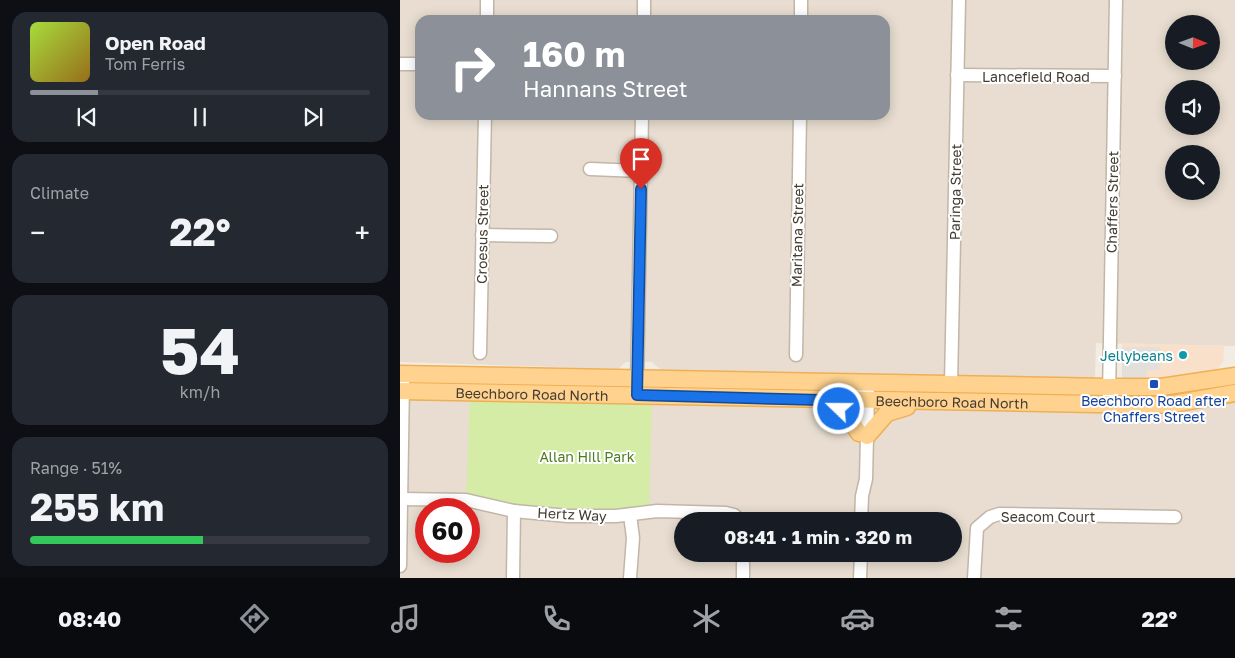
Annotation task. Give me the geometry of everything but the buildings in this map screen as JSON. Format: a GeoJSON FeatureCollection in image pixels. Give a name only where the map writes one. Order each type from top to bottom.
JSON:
{"type":"FeatureCollection","features":[{"type":"Feature","properties":{"kind":"main road","name":"Beechboro Road North"},"geometry":{"type":"LineString","coordinates":[[401,374],[637,387],[821,400],[864,401],[1174,404],[1235,393]]}},
{"type":"Feature","properties":{"kind":"main road","name":"Beechboro Road North"},"geometry":{"type":"LineString","coordinates":[[401,391],[864,383],[1161,387],[1235,376]]}},
{"type":"Feature","properties":{"kind":"main road"},"geometry":{"type":"LineString","coordinates":[[821,400],[847,415],[863,434],[887,413],[932,402]]}},
{"type":"Feature","properties":{"kind":"street"},"geometry":{"type":"LineString","coordinates":[[487,0],[487,15]]}},
{"type":"Feature","properties":{"kind":"street"},"geometry":{"type":"LineString","coordinates":[[644,0],[644,15]]}},
{"type":"Feature","properties":{"kind":"street"},"geometry":{"type":"LineString","coordinates":[[801,0],[801,15]]}},
{"type":"Feature","properties":{"kind":"street","name":"Paringa Street"},"geometry":{"type":"LineString","coordinates":[[951,384],[959,0]]}},
{"type":"Feature","properties":{"kind":"street","name":"Chaffers Street"},"geometry":{"type":"LineString","coordinates":[[1109,404],[1116,0]]}},
{"type":"Feature","properties":{"kind":"street"},"geometry":{"type":"LineString","coordinates":[[400,64],[415,64]]}},
{"type":"Feature","properties":{"kind":"street","name":"Lancefield Road"},"geometry":{"type":"LineString","coordinates":[[957,75],[1115,76]]}},
{"type":"Feature","properties":{"kind":"street","name":"Croesus Street"},"geometry":{"type":"LineString","coordinates":[[480,352],[485,120]]}},
{"type":"Feature","properties":{"kind":"street"},"geometry":{"type":"LineString","coordinates":[[637,387],[642,120]]}},
{"type":"Feature","properties":{"kind":"street","name":"Maritana Street"},"geometry":{"type":"LineString","coordinates":[[796,355],[800,120]]}},
{"type":"Feature","properties":{"kind":"street"},"geometry":{"type":"LineString","coordinates":[[590,169],[641,171]]}},
{"type":"Feature","properties":{"kind":"street"},"geometry":{"type":"LineString","coordinates":[[482,235],[551,236]]}},
{"type":"Feature","properties":{"kind":"street"},"geometry":{"type":"LineString","coordinates":[[400,566],[401,374]]}},
{"type":"Feature","properties":{"kind":"street"},"geometry":{"type":"LineString","coordinates":[[861,512],[862,496],[866,479],[863,434],[864,383]]}},
{"type":"Feature","properties":{"kind":"street","name":"Hertz Way"},"geometry":{"type":"LineString","coordinates":[[401,499],[466,500],[514,511],[568,516],[630,515],[657,511],[709,512]]}},
{"type":"Feature","properties":{"kind":"street"},"geometry":{"type":"LineString","coordinates":[[513,578],[514,511]]}},
{"type":"Feature","properties":{"kind":"street","name":"Seacom Court"},"geometry":{"type":"LineString","coordinates":[[974,578],[976,528],[990,517],[999,514],[1175,518]]}},
{"type":"Feature","properties":{"kind":"street"},"geometry":{"type":"LineString","coordinates":[[630,515],[633,538],[630,578]]}},
{"type":"Feature","properties":{"kind":"street"},"geometry":{"type":"LineString","coordinates":[[743,562],[743,578]]}},
{"type":"Feature","properties":{"kind":"street"},"geometry":{"type":"LineString","coordinates":[[860,578],[861,562]]}},
{"type":"Feature","properties":{"kind":"shaded area"},"geometry":{"type":"Polygon","coordinates":[[[400,0],[1235,0],[1235,346],[1096,343],[1095,378],[661,370],[652,362],[626,362],[618,369],[400,362],[400,0]]]}},
{"type":"Feature","properties":{"kind":"shaded area"},"geometry":{"type":"Polygon","coordinates":[[[1122,343],[1224,346],[1223,362],[1216,370],[1157,380],[1122,378],[1122,343]]]}},
{"type":"Feature","properties":{"kind":"shaded area"},"geometry":{"type":"Polygon","coordinates":[[[1122,347],[1160,347],[1159,370],[1147,370],[1147,378],[1122,378],[1122,347]]]}},
{"type":"Feature","properties":{"kind":"shaded area"},"geometry":{"type":"Polygon","coordinates":[[[400,392],[1109,404],[1235,393],[1235,578],[400,578],[400,392]]]}},
{"type":"Feature","properties":{"kind":"green space","name":"Allan Hill Park"},"geometry":{"type":"Polygon","coordinates":[[[470,393],[652,396],[649,512],[616,516],[480,501],[480,498],[466,498],[470,393]]]}},
{"type":"Feature","properties":{"kind":"place","name":"Jellybeans"},"geometry":{"type":"Point","coordinates":[1183,355]}},
{"type":"Feature","properties":{"kind":"place","name":"Beechboro Road after Chaffers Street"},"geometry":{"type":"Point","coordinates":[1154,384]}},
{"type":"Feature","properties":{"kind":"route"},"geometry":{"type":"LineString","coordinates":[[641,189],[637,395],[821,400],[839,409]]}}]}
